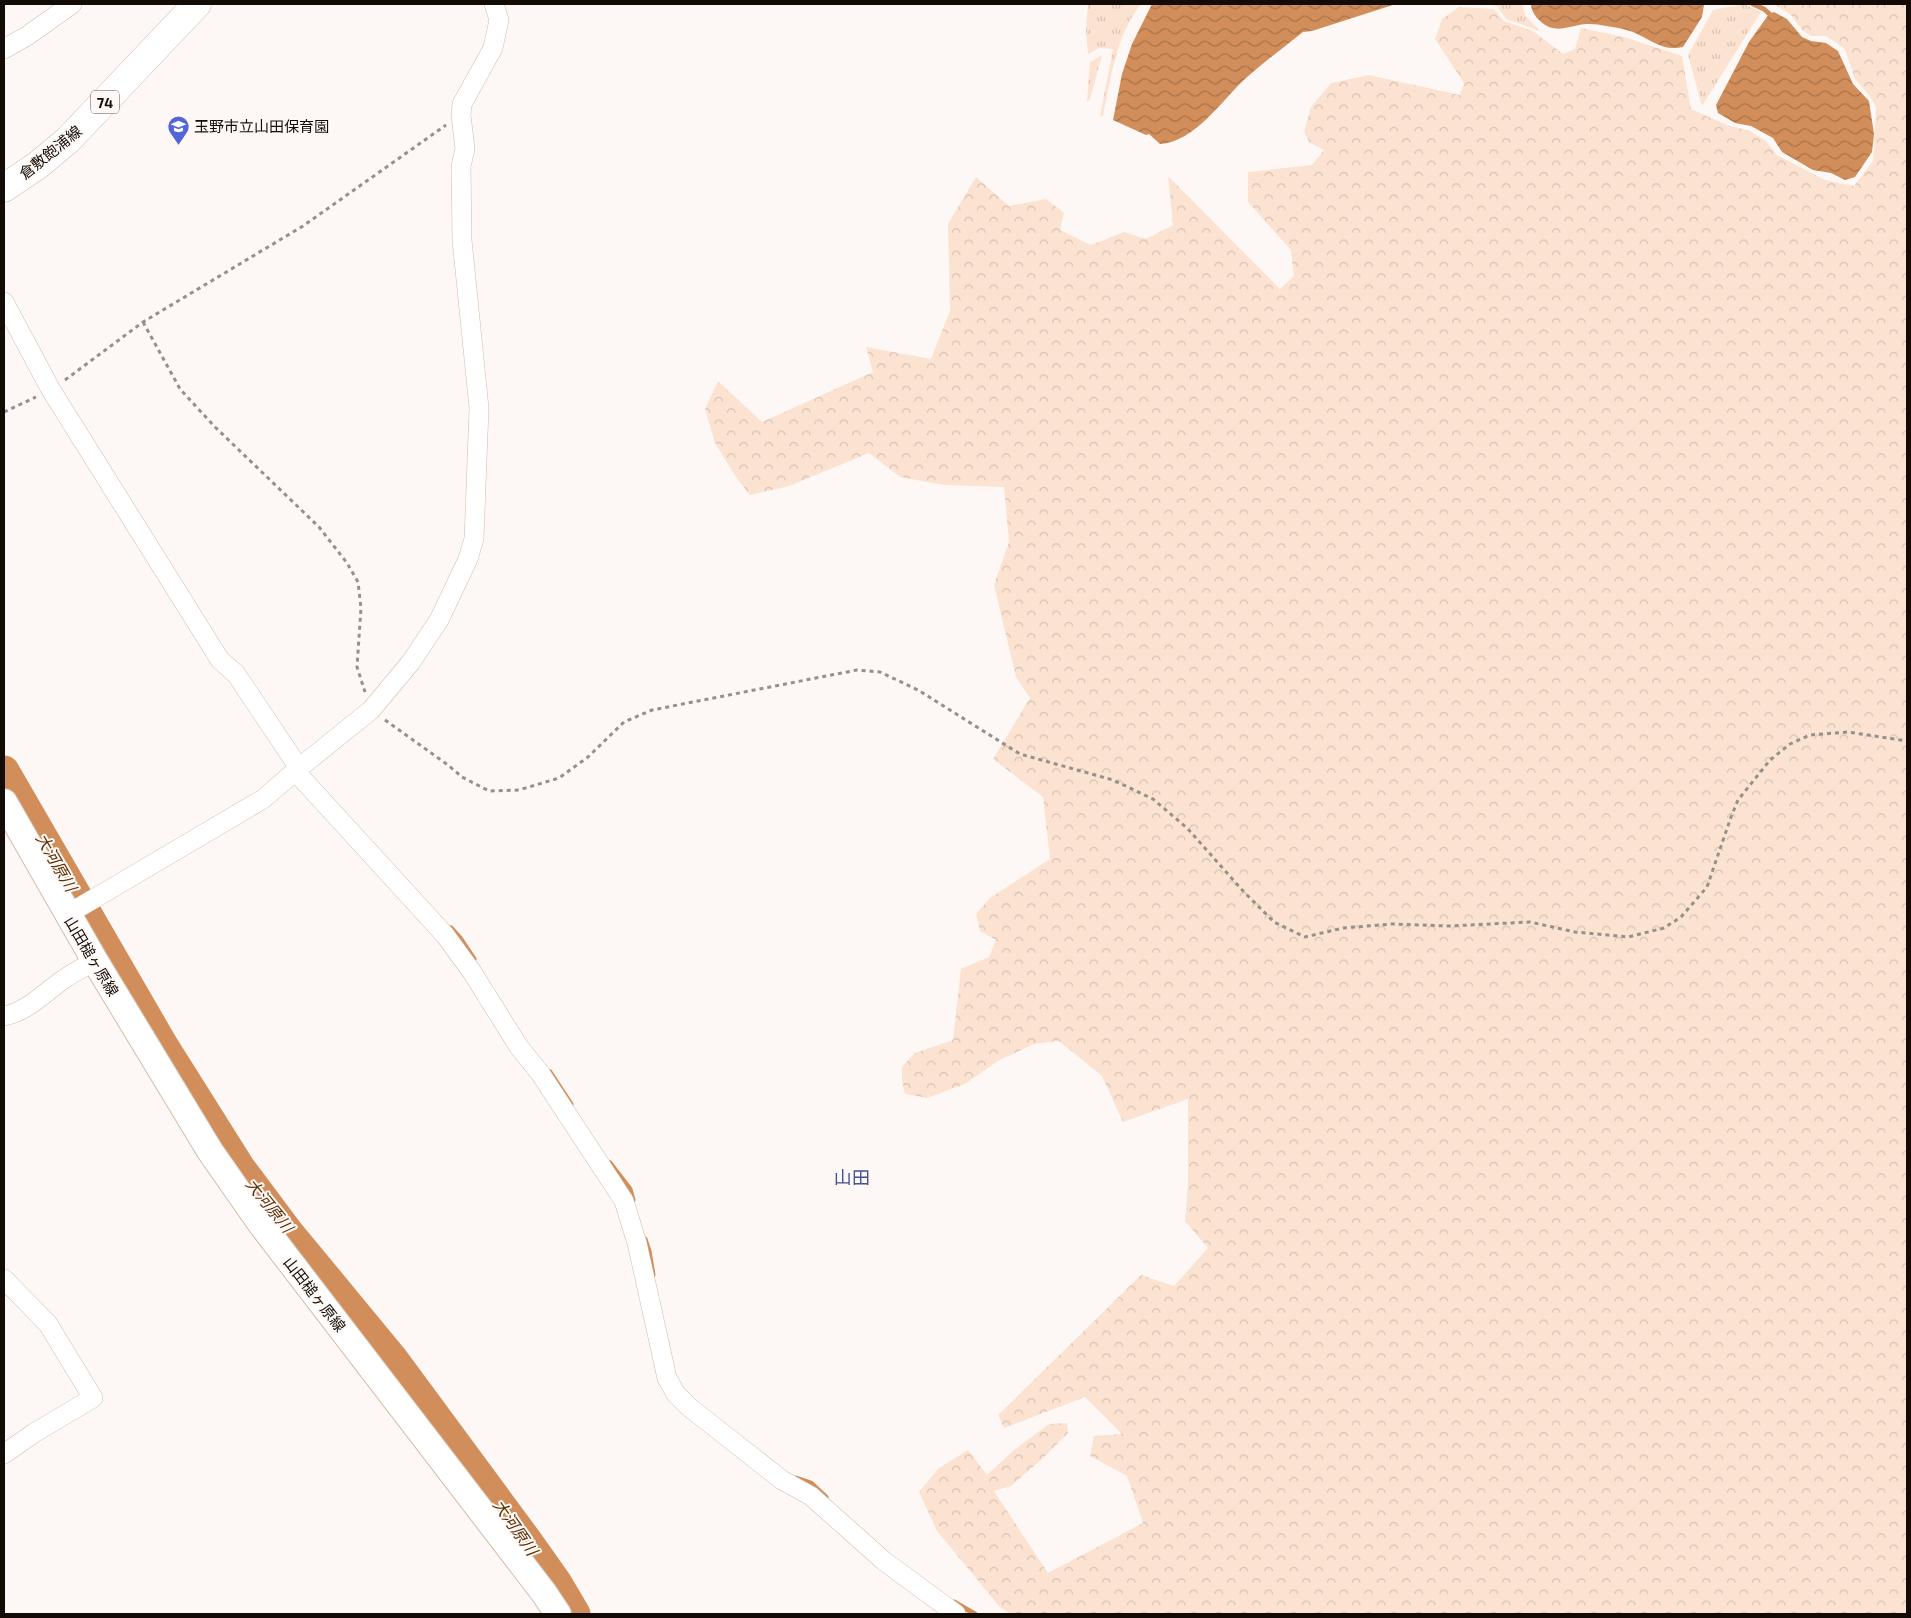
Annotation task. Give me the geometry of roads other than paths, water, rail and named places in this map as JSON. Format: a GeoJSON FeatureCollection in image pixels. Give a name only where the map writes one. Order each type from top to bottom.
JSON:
{"type":"FeatureCollection","features":[{"type":"Feature","properties":{"kind":"main road","name":"倉敷飽浦線"},"geometry":{"type":"LineString","coordinates":[[4,188],[38,165],[68,140],[197,4]]}},
{"type":"Feature","properties":{"kind":"main road","name":"山田槌ヶ原線"},"geometry":{"type":"LineString","coordinates":[[4,802],[77,909],[95,961],[210,1150],[261,1224],[544,1593],[558,1614]]}},
{"type":"Feature","properties":{"kind":"street"},"geometry":{"type":"LineString","coordinates":[[4,49],[27,36],[72,4]]}},
{"type":"Feature","properties":{"kind":"street"},"geometry":{"type":"LineString","coordinates":[[77,909],[263,799],[371,710],[411,662],[439,620],[468,559],[474,538],[479,408],[462,240],[461,166],[465,149],[460,115],[462,104],[493,48],[499,20],[494,4]]}},
{"type":"Feature","properties":{"kind":"street"},"geometry":{"type":"LineString","coordinates":[[4,302],[51,390],[220,660],[236,674],[297,770],[445,936],[472,972],[519,1047],[540,1072],[624,1201],[637,1243],[667,1378],[676,1394],[782,1480],[811,1496],[884,1561],[956,1614]]}},
{"type":"Feature","properties":{"kind":"street"},"geometry":{"type":"LineString","coordinates":[[4,1016],[13,1015],[65,978],[95,961]]}},
{"type":"Feature","properties":{"kind":"street"},"geometry":{"type":"LineString","coordinates":[[4,1279],[48,1324],[93,1398],[34,1433],[4,1454]]}},
{"type":"Feature","properties":{"kind":"water"},"geometry":{"type":"Polygon","coordinates":[[[1152,4],[1396,4],[1312,31],[1303,32],[1246,78],[1196,128],[1185,136],[1160,144],[1149,134],[1146,135],[1113,120],[1122,74],[1132,44],[1152,4]]]}},
{"type":"Feature","properties":{"kind":"water"},"geometry":{"type":"Polygon","coordinates":[[[1531,4],[1704,5],[1702,17],[1683,47],[1669,48],[1633,32],[1596,24],[1582,24],[1560,29],[1549,27],[1537,17],[1531,4]]]}},
{"type":"Feature","properties":{"kind":"water"},"geometry":{"type":"Polygon","coordinates":[[[1774,12],[1787,19],[1802,37],[1811,41],[1826,43],[1838,51],[1853,84],[1869,101],[1874,134],[1872,152],[1855,177],[1845,180],[1831,173],[1813,170],[1782,152],[1773,138],[1751,126],[1735,123],[1718,113],[1716,105],[1749,42],[1769,14],[1774,12]]]}},
{"type":"Feature","properties":{"kind":"waterway"},"geometry":{"type":"LineString","coordinates":[[1753,4],[1764,9],[1774,18]]}},
{"type":"Feature","properties":{"kind":"waterway","name":"大河原川"},"geometry":{"type":"LineString","coordinates":[[4,771],[162,1044],[240,1168],[288,1232],[392,1358],[527,1541],[556,1582],[575,1614]]}},
{"type":"Feature","properties":{"kind":"waterway"},"geometry":{"type":"LineString","coordinates":[[451,928],[474,959]]}},
{"type":"Feature","properties":{"kind":"waterway"},"geometry":{"type":"LineString","coordinates":[[550,1072],[571,1104]]}},
{"type":"Feature","properties":{"kind":"waterway"},"geometry":{"type":"LineString","coordinates":[[610,1163],[630,1189],[633,1200]]}},
{"type":"Feature","properties":{"kind":"waterway"},"geometry":{"type":"LineString","coordinates":[[645,1239],[653,1275]]}},
{"type":"Feature","properties":{"kind":"waterway"},"geometry":{"type":"LineString","coordinates":[[796,1478],[811,1483],[826,1497]]}},
{"type":"Feature","properties":{"kind":"waterway"},"geometry":{"type":"LineString","coordinates":[[954,1602],[975,1614]]}},
{"type":"Feature","properties":{"kind":"place","name":"玉野市立山田保育園"},"geometry":{"type":"Point","coordinates":[178,145]}},
{"type":"Feature","properties":{"kind":"district","name":"山田"},"geometry":{"type":"Point","coordinates":[852,1177]}}]}
